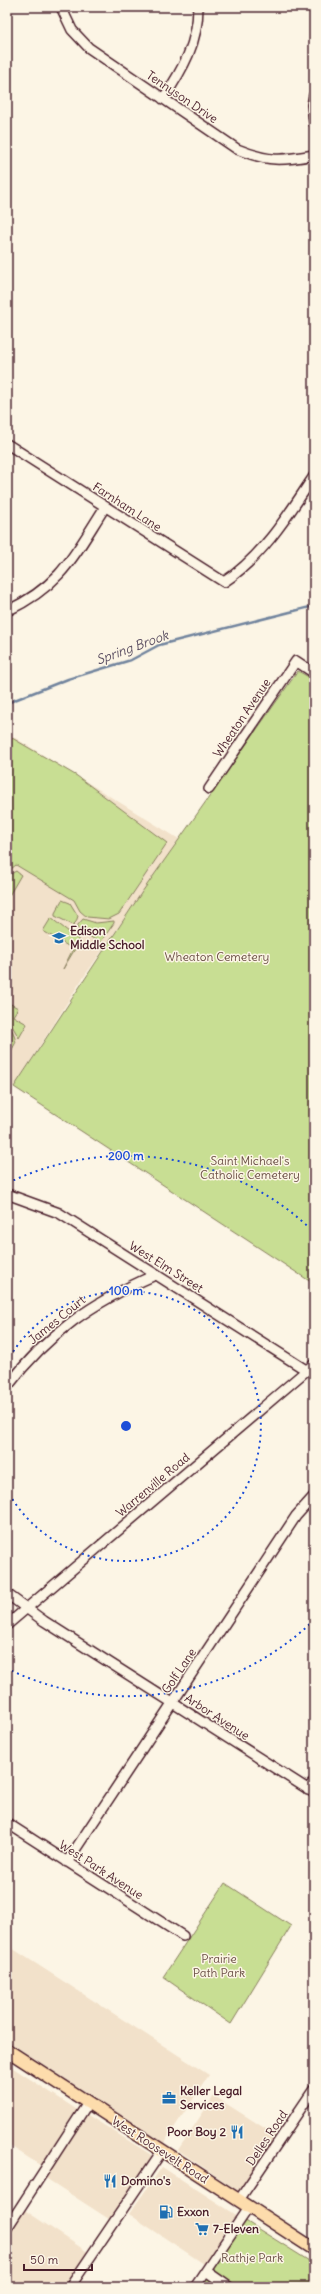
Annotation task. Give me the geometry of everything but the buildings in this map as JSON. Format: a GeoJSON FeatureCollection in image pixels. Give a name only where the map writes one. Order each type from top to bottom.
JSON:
{"type":"FeatureCollection","features":[{"type":"Feature","properties":{"kind":"main road","name":"West Roosevelt Road"},"geometry":{"type":"LineString","coordinates":[[7,2050],[314,2249]]}},
{"type":"Feature","properties":{"kind":"street","name":"Tennyson Drive"},"geometry":{"type":"LineString","coordinates":[[61,7],[72,30],[89,48],[237,149],[252,155],[282,161],[314,155]]}},
{"type":"Feature","properties":{"kind":"street"},"geometry":{"type":"LineString","coordinates":[[163,99],[189,55],[195,37],[198,7]]}},
{"type":"Feature","properties":{"kind":"street"},"geometry":{"type":"LineString","coordinates":[[314,95],[312,105],[314,123]]}},
{"type":"Feature","properties":{"kind":"street","name":"Farnham Lane"},"geometry":{"type":"LineString","coordinates":[[7,444],[214,578],[224,582],[234,575],[280,526],[314,476]]}},
{"type":"Feature","properties":{"kind":"street"},"geometry":{"type":"LineString","coordinates":[[7,611],[40,593],[60,574],[105,507]]}},
{"type":"Feature","properties":{"kind":"street","name":"Wheaton Avenue"},"geometry":{"type":"LineString","coordinates":[[208,789],[296,661],[314,673]]}},
{"type":"Feature","properties":{"kind":"street","name":"West Elm Street"},"geometry":{"type":"LineString","coordinates":[[7,1194],[59,1213],[306,1370]]}},
{"type":"Feature","properties":{"kind":"street","name":"James Court"},"geometry":{"type":"LineString","coordinates":[[7,1387],[37,1351],[75,1318],[113,1294],[156,1275]]}},
{"type":"Feature","properties":{"kind":"street","name":"Warrenville Road"},"geometry":{"type":"LineString","coordinates":[[7,1625],[314,1364]]}},
{"type":"Feature","properties":{"kind":"street","name":"Golf Lane"},"geometry":{"type":"LineString","coordinates":[[67,1862],[296,1516],[314,1496]]}},
{"type":"Feature","properties":{"kind":"street","name":"Arbor Avenue"},"geometry":{"type":"LineString","coordinates":[[7,1594],[26,1609],[311,1792]]}},
{"type":"Feature","properties":{"kind":"street"},"geometry":{"type":"LineString","coordinates":[[311,1792],[314,1781]]}},
{"type":"Feature","properties":{"kind":"street","name":"West Park Avenue"},"geometry":{"type":"LineString","coordinates":[[7,1823],[183,1936]]}},
{"type":"Feature","properties":{"kind":"street","name":"Delles Road"},"geometry":{"type":"LineString","coordinates":[[195,2287],[206,2271],[244,2203],[314,2089]]}},
{"type":"Feature","properties":{"kind":"street"},"geometry":{"type":"LineString","coordinates":[[7,2228],[88,2103]]}},
{"type":"Feature","properties":{"kind":"street"},"geometry":{"type":"LineString","coordinates":[[70,2287],[162,2151]]}},
{"type":"Feature","properties":{"kind":"street"},"geometry":{"type":"LineString","coordinates":[[206,2271],[229,2287]]}},
{"type":"Feature","properties":{"kind":"shaded area","name":"Edison Middle School"},"geometry":{"type":"Polygon","coordinates":[[[7,733],[179,839],[79,984],[14,1087],[7,1085],[7,733]]]}},
{"type":"Feature","properties":{"kind":"shaded area"},"geometry":{"type":"Polygon","coordinates":[[[7,1945],[209,2075],[164,2143],[7,2041],[7,1945]]]}},
{"type":"Feature","properties":{"kind":"shaded area"},"geometry":{"type":"Polygon","coordinates":[[[7,2064],[79,2111],[43,2167],[7,2144],[7,2064]]]}},
{"type":"Feature","properties":{"kind":"shaded area"},"geometry":{"type":"Polygon","coordinates":[[[214,2096],[285,2141],[247,2197],[178,2150],[214,2096]]]}},
{"type":"Feature","properties":{"kind":"shaded area"},"geometry":{"type":"Polygon","coordinates":[[[86,2114],[153,2156],[112,2221],[44,2177],[86,2114]]]}},
{"type":"Feature","properties":{"kind":"shaded area"},"geometry":{"type":"Polygon","coordinates":[[[162,2167],[244,2220],[210,2268],[129,2214],[162,2167]]]}},
{"type":"Feature","properties":{"kind":"shaded area"},"geometry":{"type":"Polygon","coordinates":[[[23,2209],[89,2253],[67,2287],[7,2287],[7,2233],[23,2209]]]}},
{"type":"Feature","properties":{"kind":"green space"},"geometry":{"type":"Polygon","coordinates":[[[298,671],[314,680],[314,1284],[14,1087],[142,892],[298,671]]]}},
{"type":"Feature","properties":{"kind":"green space"},"geometry":{"type":"Polygon","coordinates":[[[7,735],[77,776],[167,843],[119,914],[109,919],[87,917],[80,911],[74,900],[16,865],[7,872],[7,735]]]}},
{"type":"Feature","properties":{"kind":"green space"},"geometry":{"type":"Polygon","coordinates":[[[16,871],[21,875],[7,899],[7,876],[16,871]]]}},
{"type":"Feature","properties":{"kind":"green space"},"geometry":{"type":"Polygon","coordinates":[[[62,900],[70,903],[78,916],[73,925],[55,916],[55,913],[62,900]]]}},
{"type":"Feature","properties":{"kind":"green space"},"geometry":{"type":"Polygon","coordinates":[[[51,918],[78,939],[78,944],[63,969],[73,949],[43,931],[51,918]]]}},
{"type":"Feature","properties":{"kind":"green space"},"geometry":{"type":"Polygon","coordinates":[[[83,919],[96,923],[114,921],[114,923],[100,943],[78,929],[77,926],[83,919]]]}},
{"type":"Feature","properties":{"kind":"green space"},"geometry":{"type":"Polygon","coordinates":[[[7,1002],[18,1008],[13,1016],[27,1024],[19,1038],[7,1017],[7,1002]]]}},
{"type":"Feature","properties":{"kind":"green space"},"geometry":{"type":"Polygon","coordinates":[[[7,1022],[13,1032],[16,1042],[9,1055],[7,1051],[11,1043],[7,1040],[7,1022]]]}},
{"type":"Feature","properties":{"kind":"green space","name":"Prairie Path Park"},"geometry":{"type":"Polygon","coordinates":[[[225,1883],[291,1926],[231,2024],[163,1977],[225,1883]]]}},
{"type":"Feature","properties":{"kind":"green space","name":"Rathje Park"},"geometry":{"type":"Polygon","coordinates":[[[244,2220],[314,2264],[314,2287],[198,2287],[244,2220]]]}},
{"type":"Feature","properties":{"kind":"waterway","name":"Spring Brook"},"geometry":{"type":"LineString","coordinates":[[7,703],[68,679],[131,660],[159,645],[314,606]]}},
{"type":"Feature","properties":{"kind":"place","name":"Edison Middle School"},"geometry":{"type":"Point","coordinates":[59,938]}},
{"type":"Feature","properties":{"kind":"place","name":"Keller Legal Services"},"geometry":{"type":"Point","coordinates":[169,2098]}},
{"type":"Feature","properties":{"kind":"place","name":"Poor Boy 2"},"geometry":{"type":"Point","coordinates":[237,2132]}},
{"type":"Feature","properties":{"kind":"place","name":"Domino's"},"geometry":{"type":"Point","coordinates":[110,2181]}},
{"type":"Feature","properties":{"kind":"place","name":"Exxon"},"geometry":{"type":"Point","coordinates":[166,2212]}},
{"type":"Feature","properties":{"kind":"place","name":"7-Eleven"},"geometry":{"type":"Point","coordinates":[202,2229]}},
{"type":"Feature","properties":{"kind":"park label","name":"Wheaton Cemetery"},"geometry":{"type":"Point","coordinates":[217,957]}},
{"type":"Feature","properties":{"kind":"park label","name":"Saint Michael's Catholic Cemetery"},"geometry":{"type":"Point","coordinates":[250,1168]}}]}
